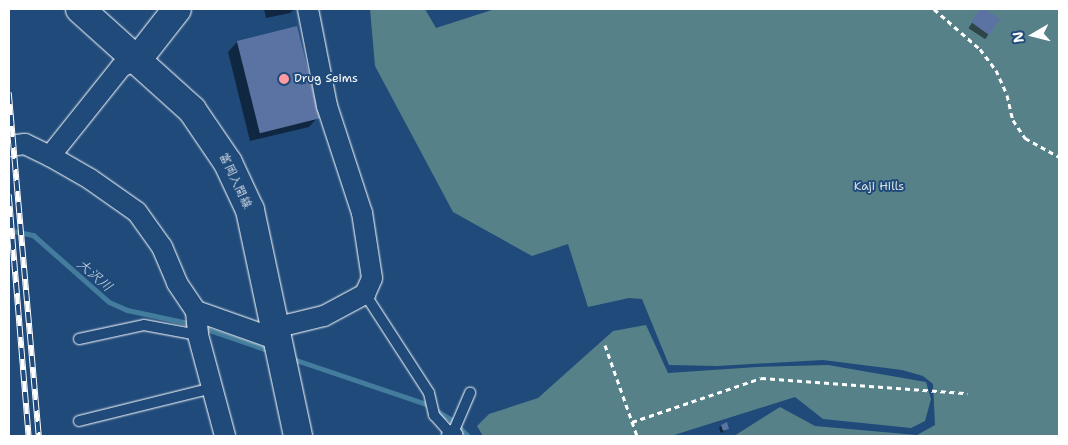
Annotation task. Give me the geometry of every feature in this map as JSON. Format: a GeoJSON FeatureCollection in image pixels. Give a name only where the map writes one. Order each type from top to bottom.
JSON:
{"type":"FeatureCollection","features":[{"type":"Feature","properties":{"kind":"main road","name":"富岡入間線"},"geometry":{"type":"LineString","coordinates":[[80,9],[138,59],[192,110],[228,162],[250,210],[298,436]]}},
{"type":"Feature","properties":{"kind":"main road"},"geometry":{"type":"LineString","coordinates":[[138,59],[177,9]]}},
{"type":"Feature","properties":{"kind":"street"},"geometry":{"type":"LineString","coordinates":[[196,312],[278,345],[324,316],[365,294],[372,278],[362,213],[327,106],[308,9]]}},
{"type":"Feature","properties":{"kind":"street"},"geometry":{"type":"LineString","coordinates":[[50,156],[121,67],[138,59]]}},
{"type":"Feature","properties":{"kind":"street"},"geometry":{"type":"LineString","coordinates":[[9,146],[25,144],[50,156],[90,179],[137,212],[162,247],[177,283],[196,312],[198,334],[225,436]]}},
{"type":"Feature","properties":{"kind":"lane"},"geometry":{"type":"LineString","coordinates":[[365,294],[431,398],[433,412],[455,430],[470,393]]}},
{"type":"Feature","properties":{"kind":"lane"},"geometry":{"type":"LineString","coordinates":[[79,339],[144,325],[198,334]]}},
{"type":"Feature","properties":{"kind":"lane"},"geometry":{"type":"LineString","coordinates":[[79,420],[212,388]]}},
{"type":"Feature","properties":{"kind":"path"},"geometry":{"type":"LineString","coordinates":[[934,9],[980,49],[996,70],[1007,95],[1012,120],[1025,138],[1059,157]]}},
{"type":"Feature","properties":{"kind":"path"},"geometry":{"type":"LineString","coordinates":[[606,345],[637,436]]}},
{"type":"Feature","properties":{"kind":"path"},"geometry":{"type":"LineString","coordinates":[[632,422],[761,378],[967,393]]}},
{"type":"Feature","properties":{"kind":"green space","name":"Kaji Hills"},"geometry":{"type":"Polygon","coordinates":[[[370,9],[425,9],[436,28],[495,9],[1059,9],[1059,436],[734,436],[780,407],[815,426],[917,435],[935,425],[933,384],[923,376],[902,370],[823,360],[717,366],[669,365],[642,299],[629,298],[588,307],[568,244],[532,256],[453,212],[375,66],[370,9]]]}},
{"type":"Feature","properties":{"kind":"green space"},"geometry":{"type":"Polygon","coordinates":[[[646,325],[668,373],[757,367],[828,365],[926,382],[931,399],[925,421],[911,428],[823,419],[795,397],[671,436],[483,436],[477,426],[489,414],[538,398],[613,331],[646,325]]]}},
{"type":"Feature","properties":{"kind":"building"},"geometry":{"type":"Polygon","coordinates":[[[980,9],[985,9],[1000,19],[989,35],[971,22],[980,9]]]}},
{"type":"Feature","properties":{"kind":"building"},"geometry":{"type":"Polygon","coordinates":[[[297,26],[320,118],[260,133],[237,41],[297,26]]]}},
{"type":"Feature","properties":{"kind":"building"},"geometry":{"type":"Polygon","coordinates":[[[727,422],[729,429],[723,431],[721,425],[727,422]]]}},
{"type":"Feature","properties":{"kind":"waterway","name":"大沢川"},"geometry":{"type":"LineString","coordinates":[[9,230],[33,235],[109,302],[127,310],[193,324]]}},
{"type":"Feature","properties":{"kind":"waterway"},"geometry":{"type":"LineString","coordinates":[[203,328],[270,351]]}},
{"type":"Feature","properties":{"kind":"waterway"},"geometry":{"type":"LineString","coordinates":[[290,358],[426,404],[452,420],[468,436]]}},
{"type":"Feature","properties":{"kind":"railway"},"geometry":{"type":"LineString","coordinates":[[9,93],[39,436]]}},
{"type":"Feature","properties":{"kind":"railway"},"geometry":{"type":"LineString","coordinates":[[9,195],[29,436]]}},
{"type":"Feature","properties":{"kind":"place","name":"Drug Seims"},"geometry":{"type":"Point","coordinates":[284,79]}}]}
